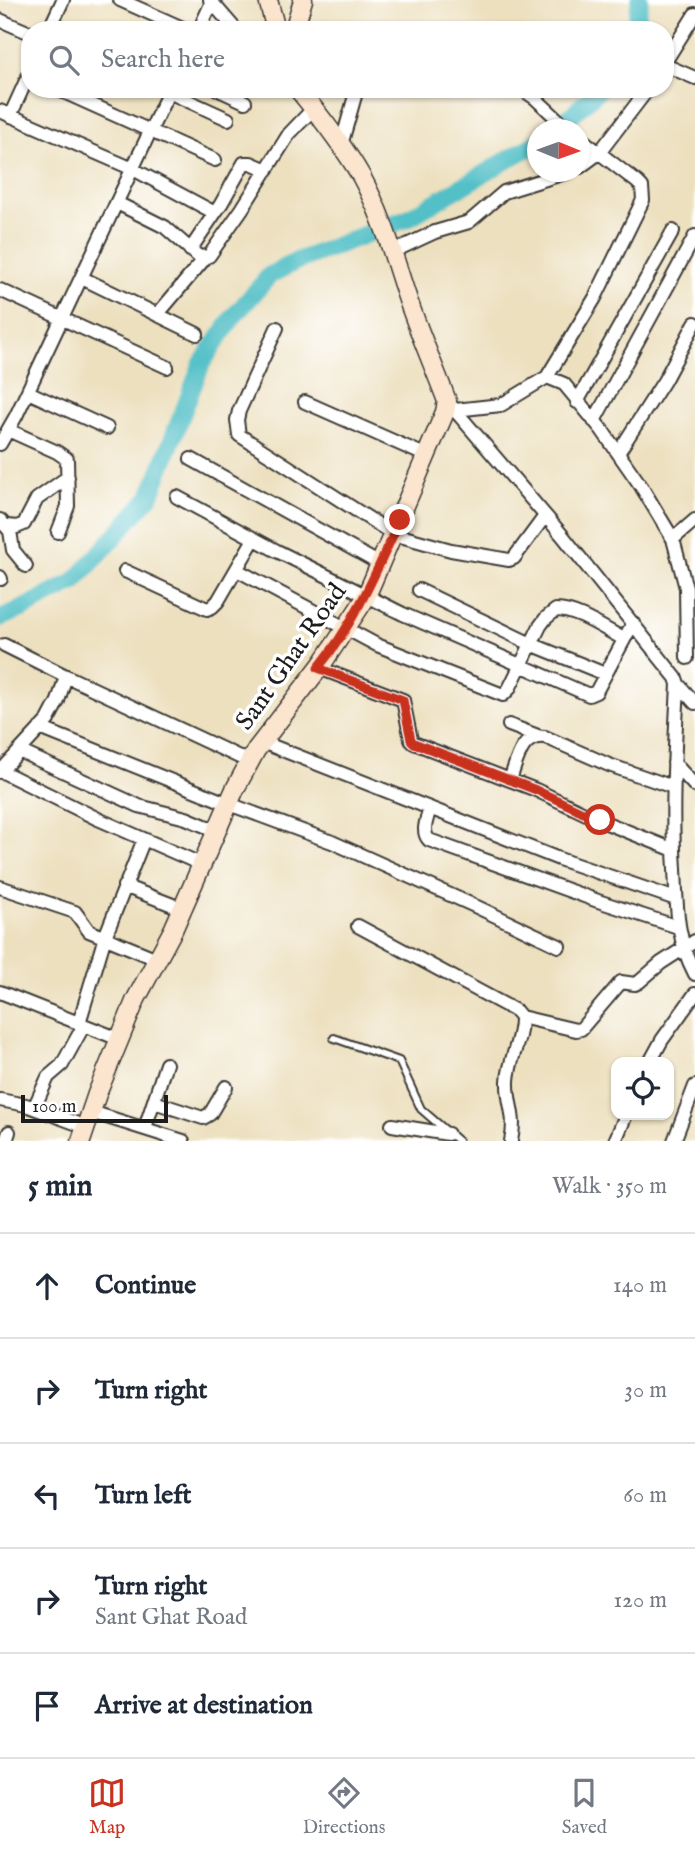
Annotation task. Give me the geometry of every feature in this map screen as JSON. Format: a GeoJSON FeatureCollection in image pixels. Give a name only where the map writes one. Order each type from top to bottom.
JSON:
{"type":"FeatureCollection","features":[{"type":"Feature","properties":{"kind":"street"},"geometry":{"type":"LineString","coordinates":[[53,21],[63,0]]}},
{"type":"Feature","properties":{"kind":"street"},"geometry":{"type":"LineString","coordinates":[[120,0],[167,21]]}},
{"type":"Feature","properties":{"kind":"street"},"geometry":{"type":"LineString","coordinates":[[268,0],[274,21]]}},
{"type":"Feature","properties":{"kind":"street"},"geometry":{"type":"LineString","coordinates":[[297,21],[303,0]]}},
{"type":"Feature","properties":{"kind":"street"},"geometry":{"type":"LineString","coordinates":[[203,21],[211,1],[228,21]]}},
{"type":"Feature","properties":{"kind":"street"},"geometry":{"type":"LineString","coordinates":[[674,49],[695,14]]}},
{"type":"Feature","properties":{"kind":"street"},"geometry":{"type":"LineString","coordinates":[[0,20],[21,29]]}},
{"type":"Feature","properties":{"kind":"street"},"geometry":{"type":"LineString","coordinates":[[674,68],[695,78]]}},
{"type":"Feature","properties":{"kind":"street"},"geometry":{"type":"LineString","coordinates":[[21,88],[5,113],[132,169],[215,213]]}},
{"type":"Feature","properties":{"kind":"street"},"geometry":{"type":"LineString","coordinates":[[77,98],[215,160]]}},
{"type":"Feature","properties":{"kind":"street"},"geometry":{"type":"LineString","coordinates":[[0,444],[82,278],[163,98]]}},
{"type":"Feature","properties":{"kind":"street"},"geometry":{"type":"LineString","coordinates":[[183,98],[228,119]]}},
{"type":"Feature","properties":{"kind":"street"},"geometry":{"type":"LineString","coordinates":[[236,98],[244,102]]}},
{"type":"Feature","properties":{"kind":"street"},"geometry":{"type":"LineString","coordinates":[[306,98],[341,145],[375,205],[393,249],[405,291],[451,405],[633,622],[695,703]]}},
{"type":"Feature","properties":{"kind":"street"},"geometry":{"type":"LineString","coordinates":[[341,145],[354,98]]}},
{"type":"Feature","properties":{"kind":"street"},"geometry":{"type":"LineString","coordinates":[[533,98],[558,119]]}},
{"type":"Feature","properties":{"kind":"street"},"geometry":{"type":"LineString","coordinates":[[590,159],[599,153],[642,98]]}},
{"type":"Feature","properties":{"kind":"street"},"geometry":{"type":"LineString","coordinates":[[157,315],[212,253],[289,134],[314,108]]}},
{"type":"Feature","properties":{"kind":"street"},"geometry":{"type":"LineString","coordinates":[[451,405],[501,405],[547,377],[595,299],[643,201],[642,187],[590,146]]}},
{"type":"Feature","properties":{"kind":"street"},"geometry":{"type":"LineString","coordinates":[[191,250],[244,163],[267,170]]}},
{"type":"Feature","properties":{"kind":"street"},"geometry":{"type":"LineString","coordinates":[[393,249],[469,222],[504,192],[536,182]]}},
{"type":"Feature","properties":{"kind":"street"},"geometry":{"type":"LineString","coordinates":[[117,203],[165,227],[199,257],[206,257]]}},
{"type":"Feature","properties":{"kind":"street"},"geometry":{"type":"LineString","coordinates":[[577,402],[673,231]]}},
{"type":"Feature","properties":{"kind":"street"},"geometry":{"type":"LineString","coordinates":[[594,421],[695,236]]}},
{"type":"Feature","properties":{"kind":"street"},"geometry":{"type":"LineString","coordinates":[[82,278],[197,334]]}},
{"type":"Feature","properties":{"kind":"street"},"geometry":{"type":"LineString","coordinates":[[0,290],[167,367]]}},
{"type":"Feature","properties":{"kind":"street"},"geometry":{"type":"LineString","coordinates":[[618,453],[664,381],[695,323]]}},
{"type":"Feature","properties":{"kind":"street"},"geometry":{"type":"LineString","coordinates":[[277,328],[239,411],[239,435],[393,534],[451,550],[509,560],[517,555],[545,516]]}},
{"type":"Feature","properties":{"kind":"street"},"geometry":{"type":"LineString","coordinates":[[547,377],[564,384],[594,421],[641,486],[673,539],[686,588],[691,654],[671,671]]}},
{"type":"Feature","properties":{"kind":"street"},"geometry":{"type":"LineString","coordinates":[[28,392],[107,428]]}},
{"type":"Feature","properties":{"kind":"street"},"geometry":{"type":"LineString","coordinates":[[305,402],[426,456]]}},
{"type":"Feature","properties":{"kind":"street","name":"Sant Ghat Road"},"geometry":{"type":"LineString","coordinates":[[86,1127],[136,999],[183,909],[250,762],[262,742],[348,628],[366,596],[445,412],[451,405]]}},
{"type":"Feature","properties":{"kind":"street"},"geometry":{"type":"LineString","coordinates":[[8,430],[64,456],[68,464],[68,506],[58,532]]}},
{"type":"Feature","properties":{"kind":"street"},"geometry":{"type":"LineString","coordinates":[[191,460],[380,564]]}},
{"type":"Feature","properties":{"kind":"street"},"geometry":{"type":"LineString","coordinates":[[4,523],[17,527],[24,524],[37,499],[68,477]]}},
{"type":"Feature","properties":{"kind":"street"},"geometry":{"type":"LineString","coordinates":[[177,497],[403,614],[589,695],[596,692],[633,622]]}},
{"type":"Feature","properties":{"kind":"street"},"geometry":{"type":"LineString","coordinates":[[673,539],[695,520]]}},
{"type":"Feature","properties":{"kind":"street"},"geometry":{"type":"LineString","coordinates":[[4,523],[13,550],[26,565]]}},
{"type":"Feature","properties":{"kind":"street"},"geometry":{"type":"LineString","coordinates":[[125,570],[207,609],[218,601],[254,539]]}},
{"type":"Feature","properties":{"kind":"street"},"geometry":{"type":"LineString","coordinates":[[237,570],[377,645],[503,695],[509,689],[546,618],[556,610],[624,639]]}},
{"type":"Feature","properties":{"kind":"street"},"geometry":{"type":"LineString","coordinates":[[419,590],[531,644],[605,674]]}},
{"type":"Feature","properties":{"kind":"street"},"geometry":{"type":"LineString","coordinates":[[5,645],[250,762]]}},
{"type":"Feature","properties":{"kind":"street"},"geometry":{"type":"LineString","coordinates":[[318,668],[403,700],[411,740],[414,743],[510,780],[674,850]]}},
{"type":"Feature","properties":{"kind":"street"},"geometry":{"type":"LineString","coordinates":[[66,676],[55,710],[1,771],[64,803],[203,865]]}},
{"type":"Feature","properties":{"kind":"street"},"geometry":{"type":"LineString","coordinates":[[678,684],[673,787],[676,899],[683,949],[693,965]]}},
{"type":"Feature","properties":{"kind":"street"},"geometry":{"type":"LineString","coordinates":[[509,725],[673,787]]}},
{"type":"Feature","properties":{"kind":"street"},"geometry":{"type":"LineString","coordinates":[[40,728],[332,842],[477,906],[559,946]]}},
{"type":"Feature","properties":{"kind":"street"},"geometry":{"type":"LineString","coordinates":[[510,780],[523,747],[538,736]]}},
{"type":"Feature","properties":{"kind":"street"},"geometry":{"type":"LineString","coordinates":[[262,742],[559,859],[676,899]]}},
{"type":"Feature","properties":{"kind":"street"},"geometry":{"type":"LineString","coordinates":[[19,751],[139,806],[186,818],[217,831]]}},
{"type":"Feature","properties":{"kind":"street"},"geometry":{"type":"LineString","coordinates":[[674,764],[695,786]]}},
{"type":"Feature","properties":{"kind":"street"},"geometry":{"type":"LineString","coordinates":[[430,808],[425,830],[429,841],[678,927]]}},
{"type":"Feature","properties":{"kind":"street"},"geometry":{"type":"LineString","coordinates":[[34,1108],[48,1077],[62,1065],[81,1024],[105,937],[144,839]]}},
{"type":"Feature","properties":{"kind":"street"},"geometry":{"type":"LineString","coordinates":[[124,886],[183,909]]}},
{"type":"Feature","properties":{"kind":"street"},"geometry":{"type":"LineString","coordinates":[[0,887],[49,906],[75,912],[84,928],[157,959]]}},
{"type":"Feature","properties":{"kind":"street"},"geometry":{"type":"LineString","coordinates":[[358,926],[516,1011],[521,1017],[581,1029],[621,982],[639,982],[662,962],[695,941]]}},
{"type":"Feature","properties":{"kind":"street"},"geometry":{"type":"LineString","coordinates":[[0,992],[119,1040]]}},
{"type":"Feature","properties":{"kind":"street"},"geometry":{"type":"LineString","coordinates":[[653,1057],[695,993]]}},
{"type":"Feature","properties":{"kind":"street"},"geometry":{"type":"LineString","coordinates":[[511,1141],[514,1116],[508,1079],[520,1034],[521,1017]]}},
{"type":"Feature","properties":{"kind":"street"},"geometry":{"type":"LineString","coordinates":[[145,1128],[166,1065]]}},
{"type":"Feature","properties":{"kind":"street"},"geometry":{"type":"LineString","coordinates":[[674,1141],[695,1086]]}},
{"type":"Feature","properties":{"kind":"street"},"geometry":{"type":"LineString","coordinates":[[153,1102],[203,1118],[210,1114],[226,1087]]}},
{"type":"Feature","properties":{"kind":"street"},"geometry":{"type":"LineString","coordinates":[[0,1100],[34,1108],[86,1127],[145,1128],[183,1141]]}},
{"type":"Feature","properties":{"kind":"street"},"geometry":{"type":"LineString","coordinates":[[615,1141],[624,1120]]}},
{"type":"Feature","properties":{"kind":"street"},"geometry":{"type":"LineString","coordinates":[[392,1125],[453,1138]]}},
{"type":"Feature","properties":{"kind":"lane"},"geometry":{"type":"LineString","coordinates":[[334,1038],[399,1061],[421,1109],[453,1138]]}},
{"type":"Feature","properties":{"kind":"waterway"},"geometry":{"type":"LineString","coordinates":[[636,21],[640,0]]}},
{"type":"Feature","properties":{"kind":"waterway"},"geometry":{"type":"LineString","coordinates":[[567,119],[590,98]]}},
{"type":"Feature","properties":{"kind":"waterway"},"geometry":{"type":"LineString","coordinates":[[0,618],[74,582],[150,497],[202,363],[234,316],[270,275],[297,261],[408,218],[527,148]]}},
{"type":"Feature","properties":{"kind":"route"},"geometry":{"type":"LineString","coordinates":[[400,520],[365,599],[348,628],[318,668],[403,700],[406,704],[411,740],[414,743],[536,790],[600,820]]}}]}
